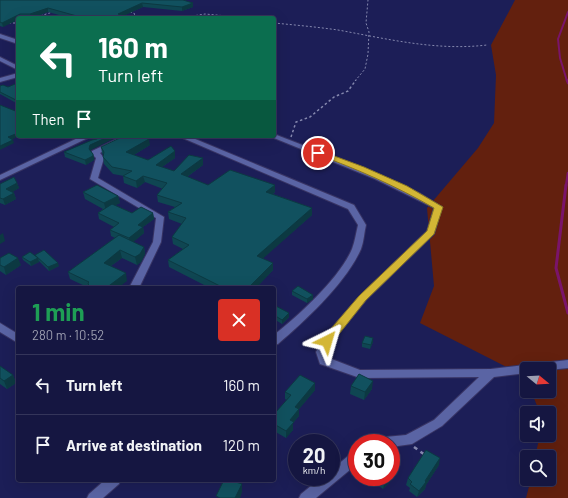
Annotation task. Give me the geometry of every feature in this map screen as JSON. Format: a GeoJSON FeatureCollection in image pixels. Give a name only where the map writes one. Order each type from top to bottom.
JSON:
{"type":"FeatureCollection","features":[{"type":"Feature","properties":{"kind":"street"},"geometry":{"type":"LineString","coordinates":[[0,36],[16,41]]}},
{"type":"Feature","properties":{"kind":"street"},"geometry":{"type":"LineString","coordinates":[[0,59],[16,67]]}},
{"type":"Feature","properties":{"kind":"street"},"geometry":{"type":"LineString","coordinates":[[0,80],[16,76]]}},
{"type":"Feature","properties":{"kind":"street"},"geometry":{"type":"LineString","coordinates":[[276,137],[361,168],[404,188],[438,207],[431,232],[363,298],[327,341],[321,352],[324,361],[360,374],[491,373],[568,364]]}},
{"type":"Feature","properties":{"kind":"street"},"geometry":{"type":"LineString","coordinates":[[0,178],[84,138]]}},
{"type":"Feature","properties":{"kind":"street"},"geometry":{"type":"LineString","coordinates":[[124,138],[95,154],[100,158],[94,178],[160,217],[157,242],[135,286]]}},
{"type":"Feature","properties":{"kind":"street"},"geometry":{"type":"LineString","coordinates":[[187,138],[351,207],[362,225],[356,250],[338,277],[287,331],[276,339]]}},
{"type":"Feature","properties":{"kind":"street"},"geometry":{"type":"LineString","coordinates":[[0,327],[16,339]]}},
{"type":"Feature","properties":{"kind":"street"},"geometry":{"type":"LineString","coordinates":[[400,441],[408,440],[448,415],[491,373]]}},
{"type":"Feature","properties":{"kind":"street"},"geometry":{"type":"LineString","coordinates":[[306,498],[348,463]]}},
{"type":"Feature","properties":{"kind":"street"},"geometry":{"type":"LineString","coordinates":[[94,498],[112,482]]}},
{"type":"Feature","properties":{"kind":"path"},"geometry":{"type":"LineString","coordinates":[[290,142],[296,122],[310,117],[334,97],[348,90],[353,86],[365,69],[368,58],[368,36],[366,23],[368,0]]}},
{"type":"Feature","properties":{"kind":"path"},"geometry":{"type":"LineString","coordinates":[[39,16],[57,9]]}},
{"type":"Feature","properties":{"kind":"path"},"geometry":{"type":"LineString","coordinates":[[47,13],[54,12]]}},
{"type":"Feature","properties":{"kind":"path"},"geometry":{"type":"LineString","coordinates":[[127,12],[134,13],[135,16]]}},
{"type":"Feature","properties":{"kind":"path"},"geometry":{"type":"LineString","coordinates":[[192,16],[205,14],[227,16]]}},
{"type":"Feature","properties":{"kind":"path"},"geometry":{"type":"LineString","coordinates":[[6,23],[16,23]]}},
{"type":"Feature","properties":{"kind":"path"},"geometry":{"type":"LineString","coordinates":[[276,23],[336,30],[426,46],[471,47],[487,44]]}},
{"type":"Feature","properties":{"kind":"path"},"geometry":{"type":"LineString","coordinates":[[408,440],[411,446],[428,456]]}},
{"type":"Feature","properties":{"kind":"shaded area"},"geometry":{"type":"Polygon","coordinates":[[[515,0],[568,0],[568,498],[526,498],[529,486],[556,486],[556,450],[537,450],[538,442],[556,442],[556,406],[537,406],[534,398],[556,398],[556,362],[520,362],[520,374],[420,323],[434,286],[427,208],[478,148],[494,123],[496,75],[491,45],[515,0]]]}},
{"type":"Feature","properties":{"kind":"building"},"geometry":{"type":"Polygon","coordinates":[[[0,0],[183,0],[193,3],[182,7],[142,3],[118,14],[126,16],[77,16],[48,8],[30,14],[20,14],[2,23],[0,22],[0,0]]]}},
{"type":"Feature","properties":{"kind":"building"},"geometry":{"type":"Polygon","coordinates":[[[3,85],[8,87],[16,85],[16,100],[0,92],[0,86],[3,85]]]}},
{"type":"Feature","properties":{"kind":"building"},"geometry":{"type":"Polygon","coordinates":[[[0,105],[16,111],[16,134],[8,137],[13,140],[0,146],[0,105]]]}},
{"type":"Feature","properties":{"kind":"building"},"geometry":{"type":"Polygon","coordinates":[[[106,138],[90,145],[89,149],[93,156],[85,160],[64,152],[92,140],[106,138]]]}},
{"type":"Feature","properties":{"kind":"building"},"geometry":{"type":"Polygon","coordinates":[[[120,138],[147,138],[149,139],[126,152],[148,160],[171,146],[175,151],[156,165],[174,171],[189,155],[203,158],[181,174],[208,185],[230,170],[275,185],[266,192],[312,208],[257,256],[273,263],[250,286],[220,286],[168,260],[189,245],[172,237],[186,218],[168,212],[182,203],[157,195],[167,183],[143,176],[136,181],[123,176],[132,171],[112,167],[103,157],[104,152],[101,147],[120,138]]]}},
{"type":"Feature","properties":{"kind":"building"},"geometry":{"type":"Polygon","coordinates":[[[14,177],[17,183],[6,189],[14,193],[3,199],[0,198],[0,184],[14,177]]]}},
{"type":"Feature","properties":{"kind":"building"},"geometry":{"type":"Polygon","coordinates":[[[97,185],[118,196],[104,203],[83,192],[97,185]]]}},
{"type":"Feature","properties":{"kind":"building"},"geometry":{"type":"Polygon","coordinates":[[[112,204],[132,213],[141,207],[153,213],[138,225],[143,227],[129,238],[110,230],[119,223],[98,213],[112,204]]]}},
{"type":"Feature","properties":{"kind":"building"},"geometry":{"type":"Polygon","coordinates":[[[119,235],[144,247],[140,254],[135,257],[120,250],[104,263],[126,273],[109,286],[89,286],[89,282],[68,272],[119,235]]]}},
{"type":"Feature","properties":{"kind":"building"},"geometry":{"type":"Polygon","coordinates":[[[44,250],[58,263],[48,267],[35,255],[44,250]]]}},
{"type":"Feature","properties":{"kind":"building"},"geometry":{"type":"Polygon","coordinates":[[[30,252],[38,258],[30,262],[22,257],[30,252]]]}},
{"type":"Feature","properties":{"kind":"building"},"geometry":{"type":"Polygon","coordinates":[[[9,253],[18,258],[4,267],[0,265],[0,258],[9,253]]]}},
{"type":"Feature","properties":{"kind":"building"},"geometry":{"type":"Polygon","coordinates":[[[298,286],[313,295],[307,299],[292,291],[298,286]]]}},
{"type":"Feature","properties":{"kind":"building"},"geometry":{"type":"Polygon","coordinates":[[[276,306],[289,313],[282,320],[276,316],[276,306]]]}},
{"type":"Feature","properties":{"kind":"building"},"geometry":{"type":"Polygon","coordinates":[[[365,336],[373,338],[371,345],[362,343],[365,336]]]}},
{"type":"Feature","properties":{"kind":"building"},"geometry":{"type":"Polygon","coordinates":[[[0,366],[13,375],[4,381],[0,378],[0,366]]]}},
{"type":"Feature","properties":{"kind":"building"},"geometry":{"type":"Polygon","coordinates":[[[359,374],[373,381],[365,392],[351,386],[359,374]]]}},
{"type":"Feature","properties":{"kind":"building"},"geometry":{"type":"Polygon","coordinates":[[[300,375],[315,383],[295,407],[299,409],[290,420],[294,422],[286,431],[276,425],[276,412],[291,395],[285,392],[300,375]]]}},
{"type":"Feature","properties":{"kind":"building"},"geometry":{"type":"Polygon","coordinates":[[[426,450],[440,458],[419,491],[410,484],[412,482],[408,478],[426,450]]]}},
{"type":"Feature","properties":{"kind":"building"},"geometry":{"type":"Polygon","coordinates":[[[223,482],[236,482],[242,484],[235,498],[220,498],[216,496],[223,482]]]}},
{"type":"Feature","properties":{"kind":"waterway"},"geometry":{"type":"LineString","coordinates":[[567,81],[560,58],[558,39],[568,12]]}},
{"type":"Feature","properties":{"kind":"waterway"},"geometry":{"type":"LineString","coordinates":[[566,186],[568,173]]}},
{"type":"Feature","properties":{"kind":"waterway"},"geometry":{"type":"LineString","coordinates":[[566,185],[556,268],[568,313]]}},
{"type":"Feature","properties":{"kind":"route"},"geometry":{"type":"LineString","coordinates":[[318,153],[361,168],[404,188],[438,207],[431,232],[363,298],[327,341]]}}]}
